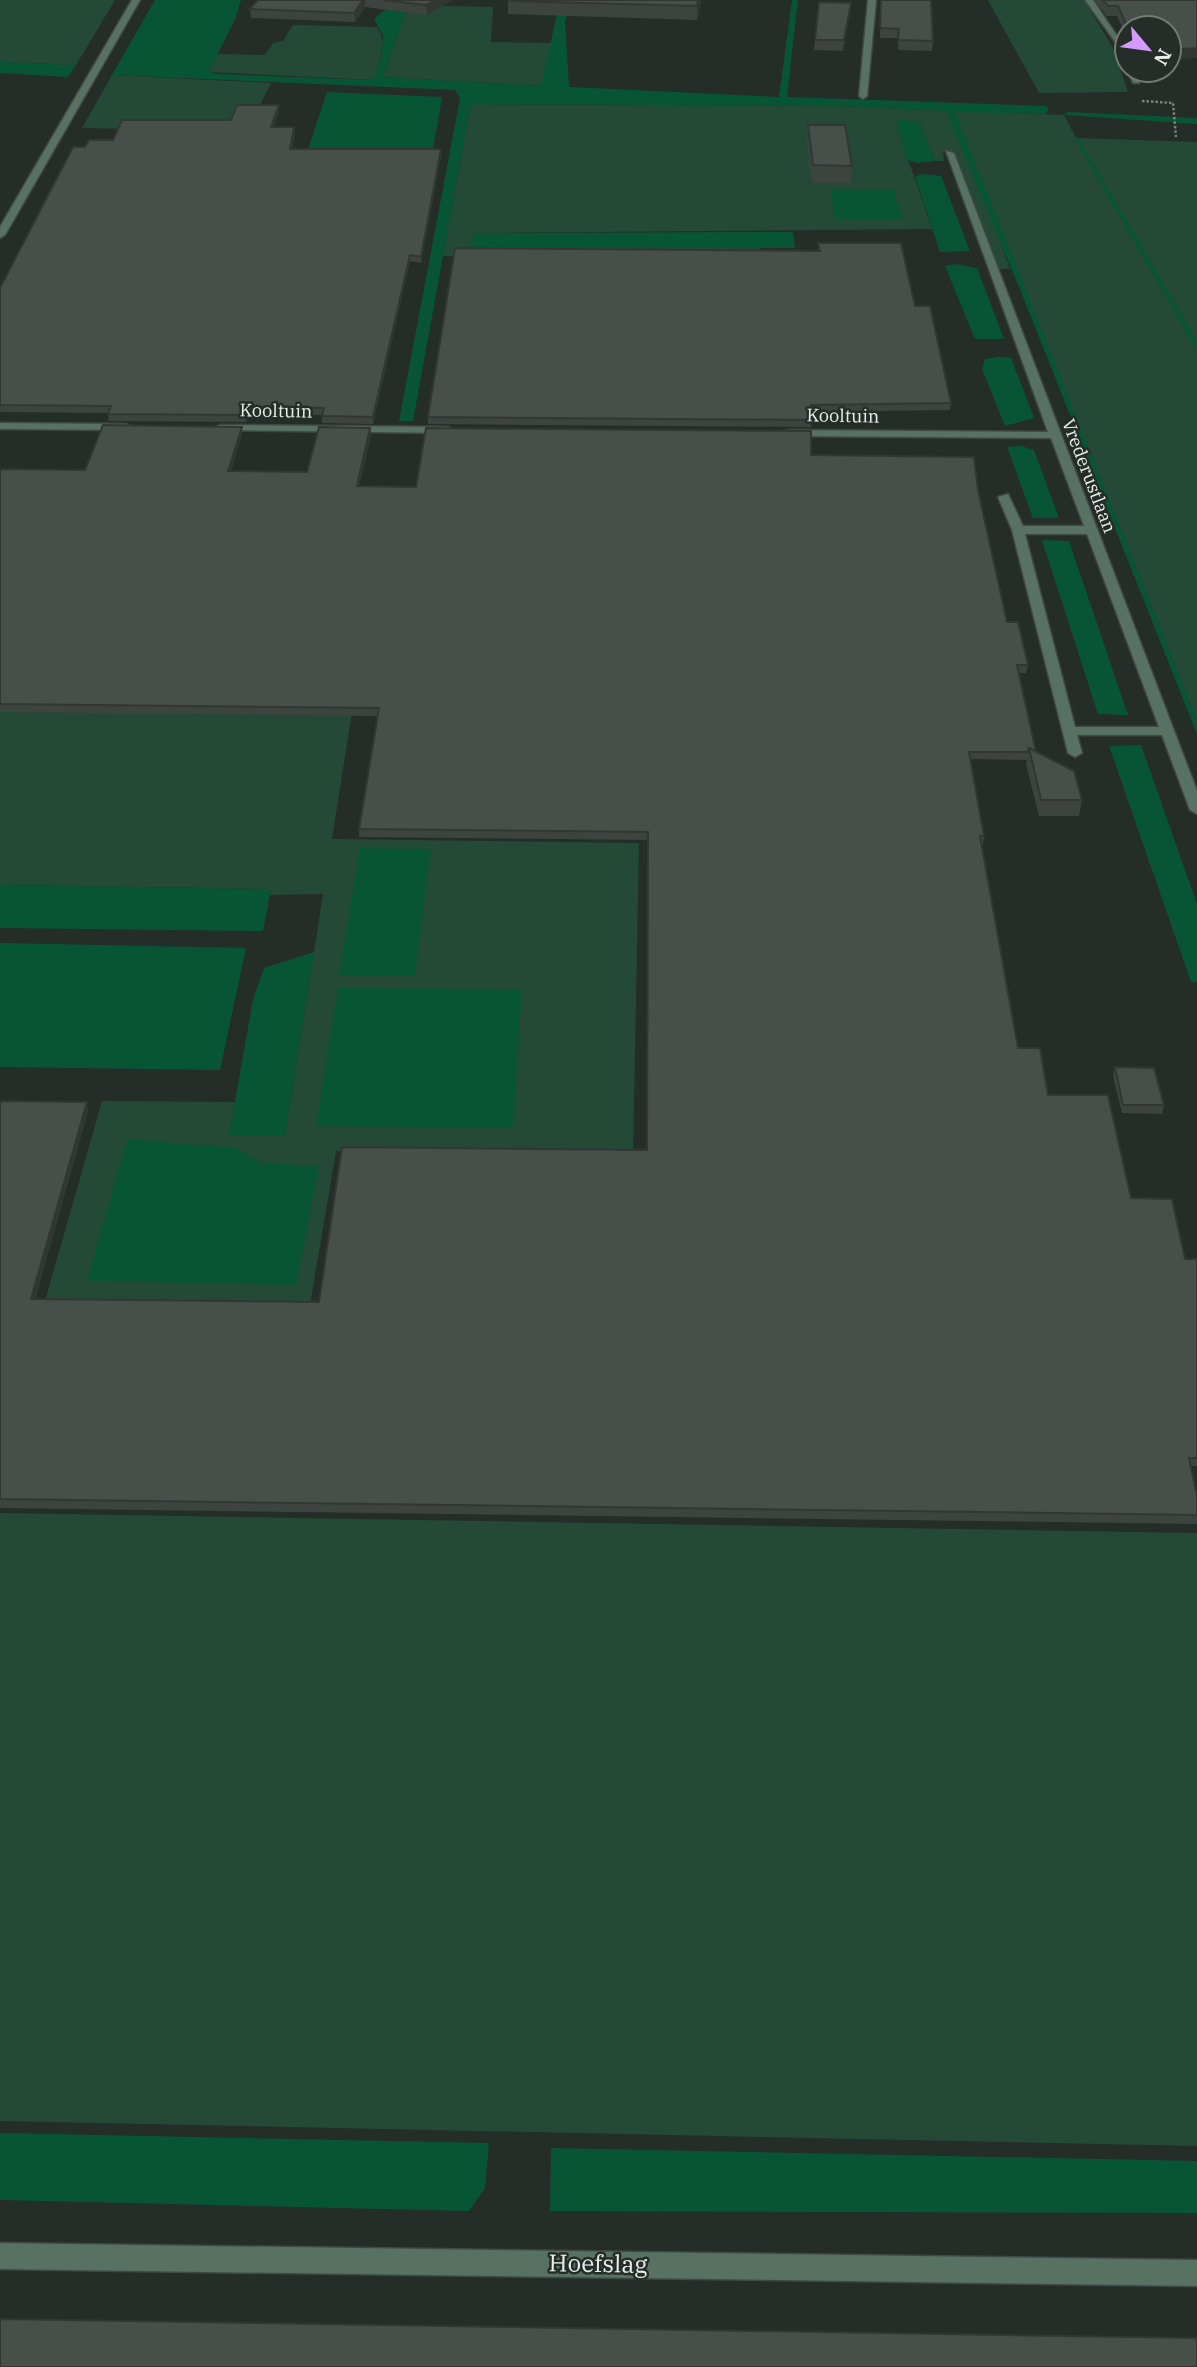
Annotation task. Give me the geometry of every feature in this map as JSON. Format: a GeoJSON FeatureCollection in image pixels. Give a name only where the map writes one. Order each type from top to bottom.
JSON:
{"type":"FeatureCollection","features":[{"type":"Feature","properties":{"kind":"street"},"geometry":{"type":"LineString","coordinates":[[0,235],[136,0]]}},
{"type":"Feature","properties":{"kind":"street"},"geometry":{"type":"LineString","coordinates":[[863,96],[872,0]]}},
{"type":"Feature","properties":{"kind":"street","name":"Vrederustlaan"},"geometry":{"type":"LineString","coordinates":[[948,153],[1197,810]]}},
{"type":"Feature","properties":{"kind":"street"},"geometry":{"type":"LineString","coordinates":[[0,426],[139,427]]}},
{"type":"Feature","properties":{"kind":"street","name":"Kooltuin"},"geometry":{"type":"LineString","coordinates":[[208,428],[458,430]]}},
{"type":"Feature","properties":{"kind":"street","name":"Kooltuin"},"geometry":{"type":"LineString","coordinates":[[777,433],[1055,435]]}},
{"type":"Feature","properties":{"kind":"street"},"geometry":{"type":"LineString","coordinates":[[1004,498],[1018,530],[1075,754]]}},
{"type":"Feature","properties":{"kind":"street"},"geometry":{"type":"LineString","coordinates":[[1018,530],[1091,530]]}},
{"type":"Feature","properties":{"kind":"street"},"geometry":{"type":"LineString","coordinates":[[1069,731],[1167,731]]}},
{"type":"Feature","properties":{"kind":"street","name":"Hoefslag"},"geometry":{"type":"LineString","coordinates":[[0,2256],[1197,2273]]}},
{"type":"Feature","properties":{"kind":"lane"},"geometry":{"type":"LineString","coordinates":[[1089,0],[1113,35]]}},
{"type":"Feature","properties":{"kind":"path"},"geometry":{"type":"LineString","coordinates":[[1137,84],[1142,102],[1173,103],[1176,137]]}},
{"type":"Feature","properties":{"kind":"shaded area"},"geometry":{"type":"Polygon","coordinates":[[[0,0],[115,0],[76,65],[0,62],[0,0]]]}},
{"type":"Feature","properties":{"kind":"shaded area"},"geometry":{"type":"Polygon","coordinates":[[[155,0],[241,0],[236,17],[209,71],[216,74],[373,80],[381,59],[383,36],[374,19],[391,5],[424,0],[408,5],[383,77],[541,86],[560,0],[570,0],[565,21],[569,87],[779,97],[792,0],[798,0],[787,97],[1046,106],[1049,110],[1045,114],[955,112],[1197,720],[1197,734],[946,111],[841,106],[474,104],[470,108],[413,421],[399,421],[460,98],[455,90],[112,75],[155,0]]]}},
{"type":"Feature","properties":{"kind":"shaded area"},"geometry":{"type":"Polygon","coordinates":[[[988,0],[1084,0],[1113,48],[1113,84],[1125,84],[1128,92],[1039,93],[988,0]]]}},
{"type":"Feature","properties":{"kind":"shaded area"},"geometry":{"type":"Polygon","coordinates":[[[408,5],[493,7],[491,42],[552,43],[541,86],[383,77],[408,5]]]}},
{"type":"Feature","properties":{"kind":"shaded area"},"geometry":{"type":"Polygon","coordinates":[[[293,25],[377,27],[382,46],[374,80],[209,72],[217,54],[265,55],[273,43],[283,41],[293,25]]]}},
{"type":"Feature","properties":{"kind":"shaded area"},"geometry":{"type":"Polygon","coordinates":[[[0,62],[76,65],[68,77],[0,73],[0,62]]]}},
{"type":"Feature","properties":{"kind":"shaded area"},"geometry":{"type":"Polygon","coordinates":[[[112,75],[271,83],[259,107],[229,131],[82,128],[112,75]]]}},
{"type":"Feature","properties":{"kind":"shaded area"},"geometry":{"type":"Polygon","coordinates":[[[327,92],[442,97],[433,150],[308,149],[327,92]]]}},
{"type":"Feature","properties":{"kind":"shaded area"},"geometry":{"type":"Polygon","coordinates":[[[474,104],[841,106],[946,111],[987,205],[1010,269],[999,269],[954,152],[943,151],[944,161],[935,161],[920,123],[902,119],[896,124],[932,229],[475,233],[759,248],[763,256],[443,256],[470,108],[474,104]]]}},
{"type":"Feature","properties":{"kind":"shaded area"},"geometry":{"type":"Polygon","coordinates":[[[953,111],[1064,115],[1076,138],[1197,142],[1197,720],[953,111]]]}},
{"type":"Feature","properties":{"kind":"shaded area"},"geometry":{"type":"Polygon","coordinates":[[[1068,112],[1197,118],[1197,124],[1064,115],[1068,112]]]}},
{"type":"Feature","properties":{"kind":"shaded area"},"geometry":{"type":"Polygon","coordinates":[[[901,119],[920,123],[935,161],[918,163],[907,160],[896,123],[901,119]]]}},
{"type":"Feature","properties":{"kind":"shaded area"},"geometry":{"type":"Polygon","coordinates":[[[1075,139],[1079,139],[1197,341],[1197,351],[1075,139]]]}},
{"type":"Feature","properties":{"kind":"shaded area"},"geometry":{"type":"Polygon","coordinates":[[[921,174],[941,176],[970,251],[940,252],[915,177],[921,174]]]}},
{"type":"Feature","properties":{"kind":"shaded area"},"geometry":{"type":"Polygon","coordinates":[[[893,189],[903,219],[835,220],[830,190],[893,189]]]}},
{"type":"Feature","properties":{"kind":"shaded area"},"geometry":{"type":"Polygon","coordinates":[[[793,232],[795,248],[469,248],[475,233],[793,232]]]}},
{"type":"Feature","properties":{"kind":"shaded area"},"geometry":{"type":"Polygon","coordinates":[[[956,264],[977,268],[1004,339],[975,339],[945,266],[956,264]]]}},
{"type":"Feature","properties":{"kind":"shaded area"},"geometry":{"type":"Polygon","coordinates":[[[1011,358],[1034,418],[1005,426],[982,369],[985,359],[1011,358]]]}},
{"type":"Feature","properties":{"kind":"shaded area"},"geometry":{"type":"Polygon","coordinates":[[[1021,446],[1034,450],[1059,518],[1033,518],[1007,447],[1021,446]]]}},
{"type":"Feature","properties":{"kind":"shaded area"},"geometry":{"type":"Polygon","coordinates":[[[1042,540],[1069,541],[1128,715],[1098,714],[1042,540]]]}},
{"type":"Feature","properties":{"kind":"shaded area"},"geometry":{"type":"Polygon","coordinates":[[[0,709],[352,712],[332,839],[639,843],[633,1155],[336,1151],[310,1305],[45,1301],[102,1101],[235,1102],[229,1136],[285,1136],[323,894],[270,895],[271,889],[0,885],[0,709]]]}},
{"type":"Feature","properties":{"kind":"shaded area"},"geometry":{"type":"Polygon","coordinates":[[[1141,745],[1197,904],[1197,982],[1191,982],[1109,746],[1141,745]]]}},
{"type":"Feature","properties":{"kind":"shaded area"},"geometry":{"type":"Polygon","coordinates":[[[360,848],[431,849],[415,976],[339,975],[360,848]]]}},
{"type":"Feature","properties":{"kind":"shaded area"},"geometry":{"type":"Polygon","coordinates":[[[0,885],[271,889],[263,931],[0,928],[0,885]]]}},
{"type":"Feature","properties":{"kind":"shaded area"},"geometry":{"type":"Polygon","coordinates":[[[0,943],[246,948],[220,1070],[0,1067],[0,943]]]}},
{"type":"Feature","properties":{"kind":"shaded area"},"geometry":{"type":"Polygon","coordinates":[[[314,952],[285,1136],[229,1136],[253,999],[264,968],[314,952]]]}},
{"type":"Feature","properties":{"kind":"shaded area"},"geometry":{"type":"Polygon","coordinates":[[[338,988],[522,989],[513,1128],[316,1126],[338,988]]]}},
{"type":"Feature","properties":{"kind":"shaded area"},"geometry":{"type":"Polygon","coordinates":[[[127,1139],[235,1148],[262,1163],[319,1166],[296,1285],[87,1281],[127,1139]]]}},
{"type":"Feature","properties":{"kind":"shaded area"},"geometry":{"type":"Polygon","coordinates":[[[0,1513],[1197,1533],[1197,2146],[0,2121],[0,1513]]]}},
{"type":"Feature","properties":{"kind":"shaded area"},"geometry":{"type":"Polygon","coordinates":[[[0,2133],[489,2143],[485,2188],[469,2211],[0,2200],[0,2133]]]}},
{"type":"Feature","properties":{"kind":"shaded area"},"geometry":{"type":"Polygon","coordinates":[[[551,2148],[1197,2161],[1197,2213],[550,2211],[551,2148]]]}},
{"type":"Feature","properties":{"kind":"building"},"geometry":{"type":"Polygon","coordinates":[[[258,0],[363,0],[354,13],[250,9],[258,0]]]}},
{"type":"Feature","properties":{"kind":"building"},"geometry":{"type":"Polygon","coordinates":[[[383,0],[436,0],[426,5],[383,0]]]}},
{"type":"Feature","properties":{"kind":"building"},"geometry":{"type":"Polygon","coordinates":[[[508,0],[698,0],[697,6],[508,0]]]}},
{"type":"Feature","properties":{"kind":"building"},"geometry":{"type":"Polygon","coordinates":[[[881,0],[931,0],[933,41],[898,40],[899,29],[880,28],[881,0]]]}},
{"type":"Feature","properties":{"kind":"building"},"geometry":{"type":"Polygon","coordinates":[[[1103,0],[1197,0],[1197,48],[1183,49],[1183,14],[1122,14],[1118,6],[1108,6],[1103,0]]]}},
{"type":"Feature","properties":{"kind":"building"},"geometry":{"type":"Polygon","coordinates":[[[819,2],[851,3],[844,40],[815,40],[819,2]]]}},
{"type":"Feature","properties":{"kind":"building"},"geometry":{"type":"Polygon","coordinates":[[[237,105],[279,105],[271,127],[294,127],[290,149],[441,149],[421,257],[410,255],[373,417],[322,416],[324,408],[247,407],[245,415],[108,414],[111,406],[0,405],[0,288],[73,147],[85,147],[89,140],[113,140],[122,120],[231,120],[237,105]]]}},
{"type":"Feature","properties":{"kind":"building"},"geometry":{"type":"Polygon","coordinates":[[[808,125],[845,125],[852,166],[813,165],[808,125]]]}},
{"type":"Feature","properties":{"kind":"building"},"geometry":{"type":"Polygon","coordinates":[[[818,243],[901,243],[915,306],[930,306],[951,403],[811,405],[811,420],[428,417],[455,248],[820,251],[818,243]]]}},
{"type":"Feature","properties":{"kind":"building"},"geometry":{"type":"Polygon","coordinates":[[[103,425],[242,427],[228,471],[307,472],[319,427],[370,428],[357,486],[416,487],[426,428],[811,431],[811,455],[974,457],[978,490],[1007,622],[1018,622],[1028,665],[1017,665],[1036,752],[1029,748],[1028,752],[969,752],[984,836],[980,836],[1018,1048],[1040,1048],[1048,1095],[1108,1095],[1131,1198],[1172,1199],[1185,1259],[1197,1259],[1197,1458],[1189,1458],[1197,1495],[1197,1515],[0,1499],[0,1101],[87,1102],[31,1299],[319,1302],[342,1147],[647,1150],[648,832],[359,829],[379,708],[0,704],[0,469],[85,470],[103,425]]]}},
{"type":"Feature","properties":{"kind":"building"},"geometry":{"type":"Polygon","coordinates":[[[1029,748],[1074,771],[1082,800],[1041,800],[1029,748]]]}},
{"type":"Feature","properties":{"kind":"building"},"geometry":{"type":"Polygon","coordinates":[[[1115,1067],[1154,1068],[1164,1105],[1123,1105],[1115,1067]]]}},
{"type":"Feature","properties":{"kind":"building"},"geometry":{"type":"Polygon","coordinates":[[[0,2319],[1197,2338],[1197,2367],[0,2367],[0,2319]]]}}]}
